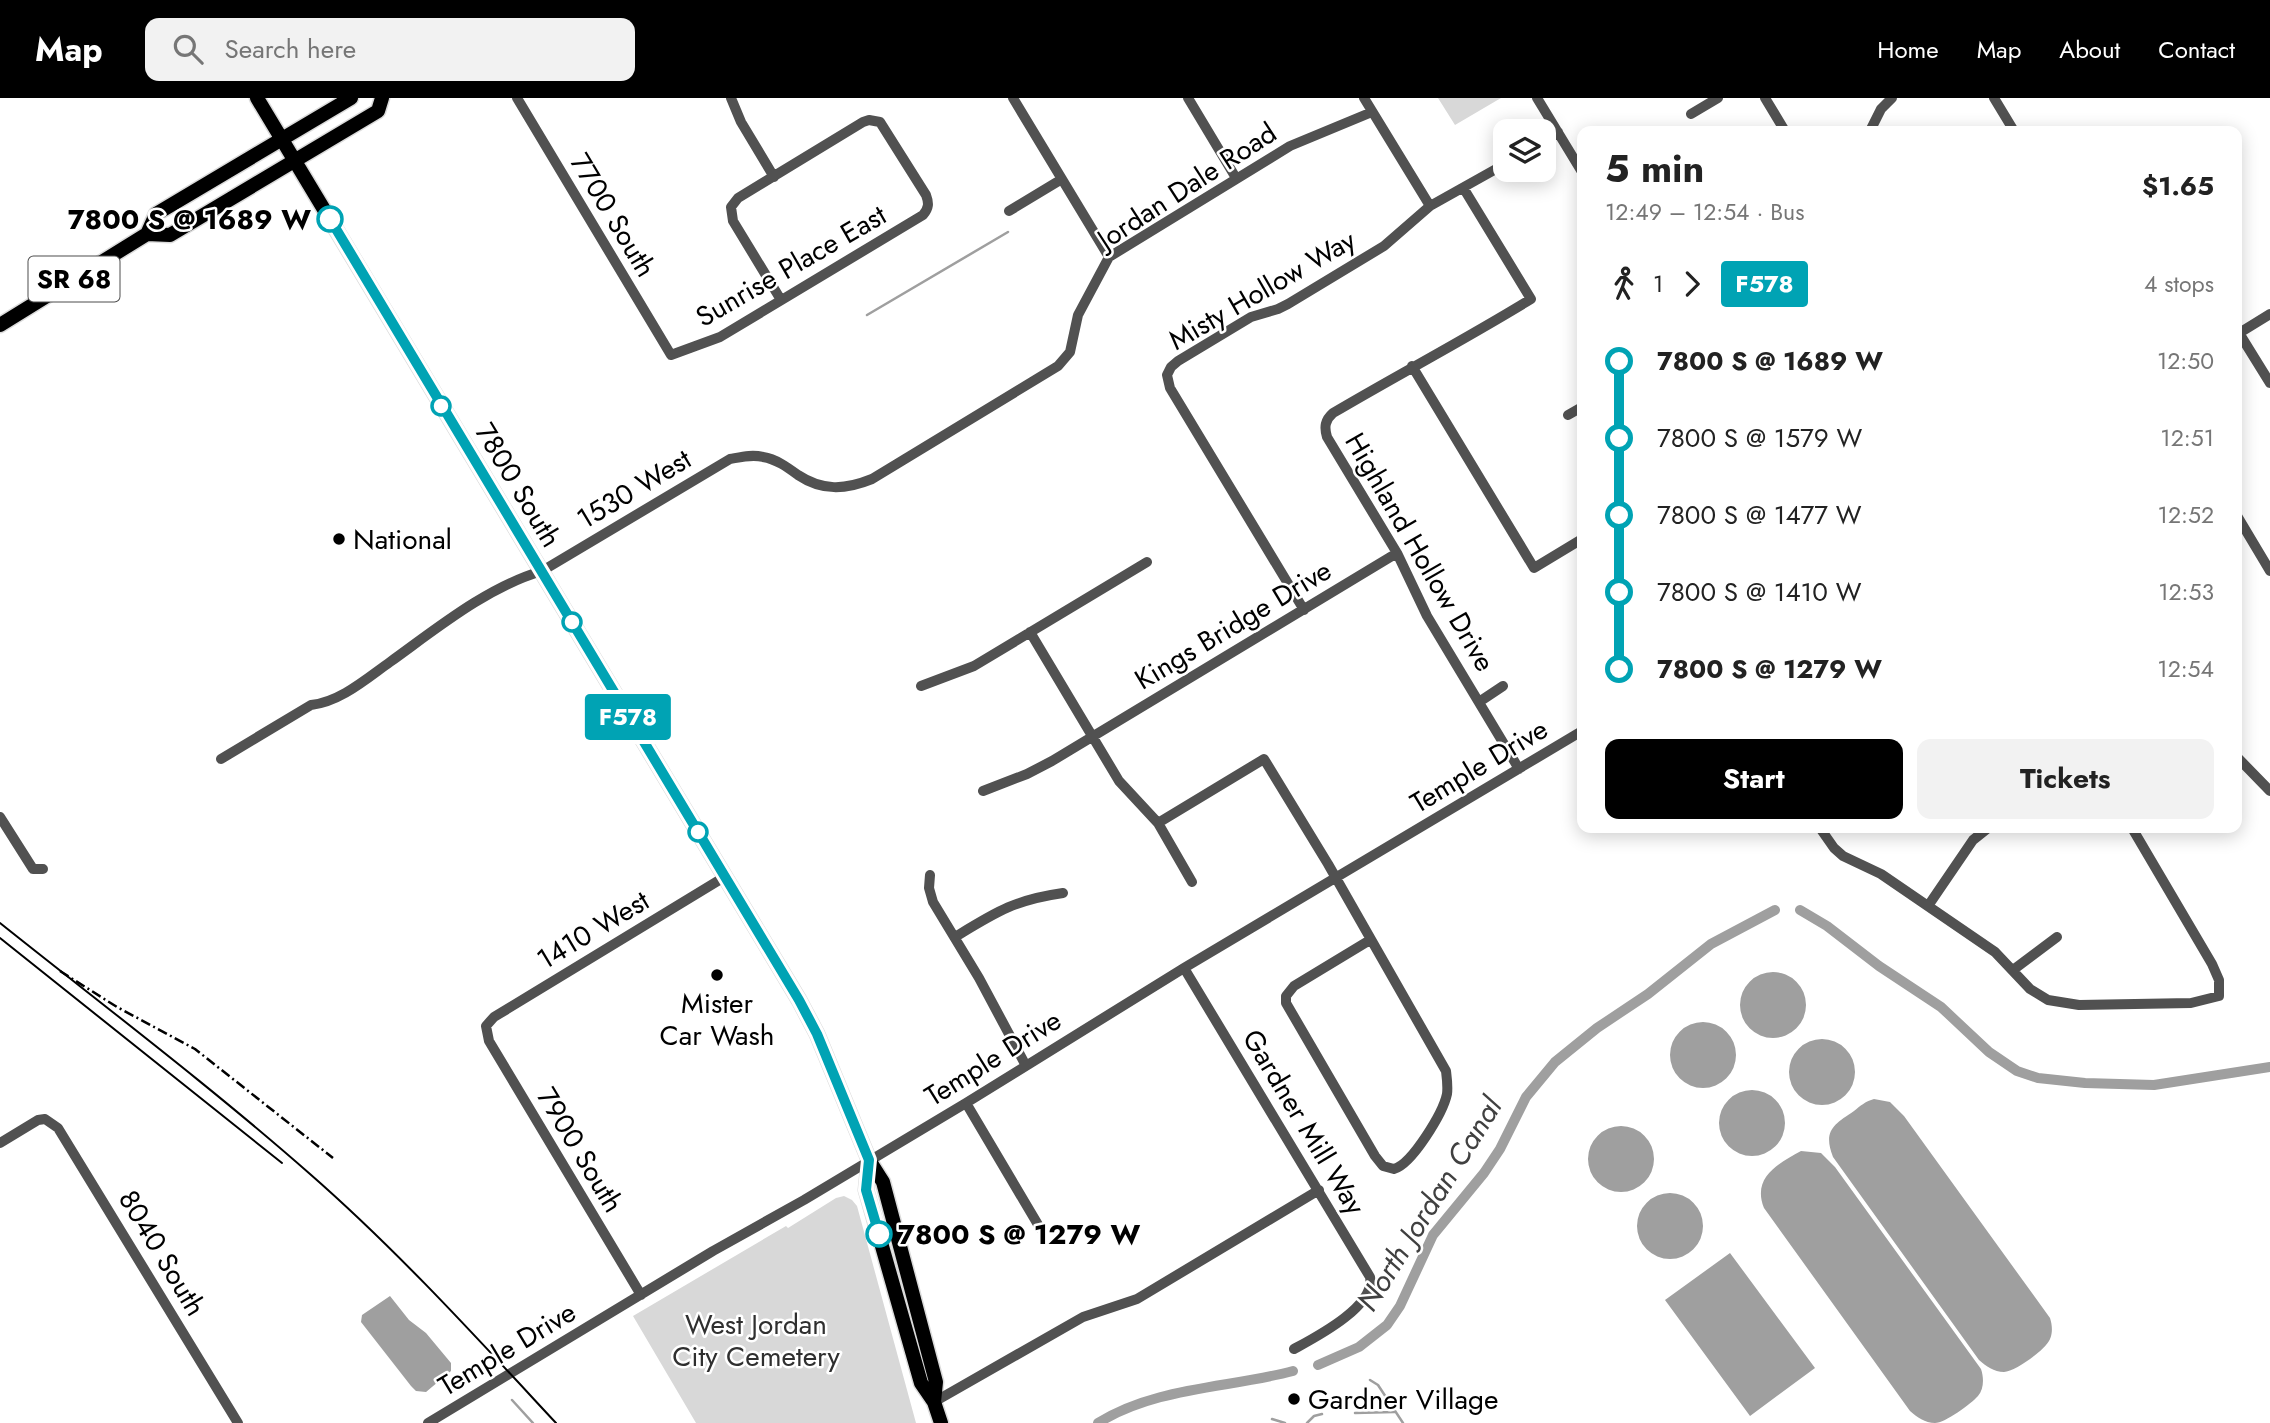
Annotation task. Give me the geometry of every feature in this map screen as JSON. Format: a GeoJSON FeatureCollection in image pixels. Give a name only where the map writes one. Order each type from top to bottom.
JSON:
{"type":"FeatureCollection","features":[{"type":"Feature","properties":{"kind":"main road","name":"7800 South"},"geometry":{"type":"LineString","coordinates":[[257,98],[642,741],[726,876],[817,1034],[869,1160],[866,1190],[921,1383],[934,1402],[941,1423]]}},
{"type":"Feature","properties":{"kind":"main road","name":"SR 68"},"geometry":{"type":"LineString","coordinates":[[148,234],[156,214],[351,98]]}},
{"type":"Feature","properties":{"kind":"main road","name":"SR 68"},"geometry":{"type":"LineString","coordinates":[[0,325],[148,234],[170,235],[378,111],[382,98]]}},
{"type":"Feature","properties":{"kind":"street","name":"7700 South"},"geometry":{"type":"LineString","coordinates":[[517,98],[671,355]]}},
{"type":"Feature","properties":{"kind":"street"},"geometry":{"type":"LineString","coordinates":[[731,98],[741,122],[774,177],[738,198],[730,208],[733,221],[781,300]]}},
{"type":"Feature","properties":{"kind":"street"},"geometry":{"type":"LineString","coordinates":[[1013,98],[1109,257]]}},
{"type":"Feature","properties":{"kind":"street"},"geometry":{"type":"LineString","coordinates":[[1188,98],[1236,178]]}},
{"type":"Feature","properties":{"kind":"street"},"geometry":{"type":"LineString","coordinates":[[1364,98],[1430,206],[1493,171]]}},
{"type":"Feature","properties":{"kind":"street"},"geometry":{"type":"LineString","coordinates":[[1537,98],[1577,164]]}},
{"type":"Feature","properties":{"kind":"street"},"geometry":{"type":"LineString","coordinates":[[1691,114],[1718,98]]}},
{"type":"Feature","properties":{"kind":"street"},"geometry":{"type":"LineString","coordinates":[[1765,98],[1782,126]]}},
{"type":"Feature","properties":{"kind":"street"},"geometry":{"type":"LineString","coordinates":[[1872,126],[1881,109],[1892,98]]}},
{"type":"Feature","properties":{"kind":"street"},"geometry":{"type":"LineString","coordinates":[[1994,98],[2011,126]]}},
{"type":"Feature","properties":{"kind":"street","name":"Jordan Dale Road"},"geometry":{"type":"LineString","coordinates":[[1073,343],[1078,315],[1109,257],[1307,137],[1372,112]]}},
{"type":"Feature","properties":{"kind":"street","name":"Sunrise Place East"},"geometry":{"type":"LineString","coordinates":[[671,355],[720,337],[923,215],[928,207],[926,195],[885,126],[875,120],[863,122],[774,177]]}},
{"type":"Feature","properties":{"kind":"street"},"geometry":{"type":"LineString","coordinates":[[1009,211],[1062,179]]}},
{"type":"Feature","properties":{"kind":"street","name":"Highland Hollow Drive"},"geometry":{"type":"LineString","coordinates":[[1464,188],[1531,299],[1333,413],[1326,423],[1328,437],[1397,553],[1423,609],[1518,769]]}},
{"type":"Feature","properties":{"kind":"street","name":"Misty Hollow Way"},"geometry":{"type":"LineString","coordinates":[[1304,610],[1170,388],[1167,374],[1178,361],[1242,322],[1278,309],[1384,246],[1430,206]]}},
{"type":"Feature","properties":{"kind":"street"},"geometry":{"type":"LineString","coordinates":[[2242,332],[2270,314]]}},
{"type":"Feature","properties":{"kind":"street"},"geometry":{"type":"LineString","coordinates":[[2242,340],[2270,383]]}},
{"type":"Feature","properties":{"kind":"street","name":"1530 West"},"geometry":{"type":"LineString","coordinates":[[221,759],[311,705],[325,704],[362,682],[440,625],[519,578],[542,571],[730,459],[748,455],[765,457],[783,464],[815,485],[832,488],[854,486],[872,479],[1048,373],[1065,358],[1073,343]]}},
{"type":"Feature","properties":{"kind":"street"},"geometry":{"type":"LineString","coordinates":[[1412,366],[1534,568],[1577,542]]}},
{"type":"Feature","properties":{"kind":"street"},"geometry":{"type":"LineString","coordinates":[[1568,415],[1577,410]]}},
{"type":"Feature","properties":{"kind":"street"},"geometry":{"type":"LineString","coordinates":[[2242,524],[2270,570]]}},
{"type":"Feature","properties":{"kind":"street","name":"Kings Bridge Drive"},"geometry":{"type":"LineString","coordinates":[[983,791],[1027,774],[1397,553]]}},
{"type":"Feature","properties":{"kind":"street"},"geometry":{"type":"LineString","coordinates":[[921,687],[974,666],[1147,562]]}},
{"type":"Feature","properties":{"kind":"street"},"geometry":{"type":"LineString","coordinates":[[1030,632],[1119,781],[1158,823],[1192,882]]}},
{"type":"Feature","properties":{"kind":"street"},"geometry":{"type":"LineString","coordinates":[[1479,702],[1503,686]]}},
{"type":"Feature","properties":{"kind":"street","name":"Temple Drive"},"geometry":{"type":"LineString","coordinates":[[428,1423],[966,1103],[1025,1064],[1577,733]]}},
{"type":"Feature","properties":{"kind":"street"},"geometry":{"type":"LineString","coordinates":[[1158,823],[1264,759],[1440,1057],[1446,1071],[1448,1084],[1439,1114],[1403,1165],[1389,1169],[1375,1156],[1286,1003],[1286,996],[1294,986],[1370,940]]}},
{"type":"Feature","properties":{"kind":"street"},"geometry":{"type":"LineString","coordinates":[[2242,762],[2270,791]]}},
{"type":"Feature","properties":{"kind":"street"},"geometry":{"type":"LineString","coordinates":[[0,817],[28,864],[33,869],[43,869]]}},
{"type":"Feature","properties":{"kind":"street"},"geometry":{"type":"LineString","coordinates":[[1824,833],[1843,856],[1881,874],[1995,952],[2038,996],[2067,1005],[2191,1003],[2219,996],[2219,980],[2212,964],[2135,833]]}},
{"type":"Feature","properties":{"kind":"street"},"geometry":{"type":"LineString","coordinates":[[1928,906],[1973,840],[1982,833]]}},
{"type":"Feature","properties":{"kind":"street"},"geometry":{"type":"LineString","coordinates":[[930,875],[930,895],[1025,1064]]}},
{"type":"Feature","properties":{"kind":"street","name":"1410 West"},"geometry":{"type":"LineString","coordinates":[[486,1026],[494,1017],[726,876]]}},
{"type":"Feature","properties":{"kind":"street"},"geometry":{"type":"LineString","coordinates":[[955,937],[1022,900],[1063,893]]}},
{"type":"Feature","properties":{"kind":"street"},"geometry":{"type":"LineString","coordinates":[[2013,970],[2057,937]]}},
{"type":"Feature","properties":{"kind":"street","name":"Gardner Mill Way"},"geometry":{"type":"LineString","coordinates":[[1184,968],[1368,1272],[1371,1287],[1367,1296],[1339,1323],[1294,1349]]}},
{"type":"Feature","properties":{"kind":"street","name":"7900 South"},"geometry":{"type":"LineString","coordinates":[[486,1026],[489,1041],[641,1295]]}},
{"type":"Feature","properties":{"kind":"street"},"geometry":{"type":"LineString","coordinates":[[966,1103],[1040,1228]]}},
{"type":"Feature","properties":{"kind":"street","name":"8040 South"},"geometry":{"type":"LineString","coordinates":[[0,1143],[38,1121],[51,1121],[63,1134],[238,1423]]}},
{"type":"Feature","properties":{"kind":"street"},"geometry":{"type":"LineString","coordinates":[[934,1402],[1083,1317],[1137,1299],[1319,1191]]}},
{"type":"Feature","properties":{"kind":"green space"},"geometry":{"type":"Polygon","coordinates":[[[1438,98],[1501,98],[1455,125],[1438,98]]]}},
{"type":"Feature","properties":{"kind":"green space","name":"West Jordan City Cemetery"},"geometry":{"type":"Polygon","coordinates":[[[844,1196],[857,1206],[916,1423],[696,1423],[633,1316],[786,1226],[788,1228],[836,1198],[844,1196]]]}},
{"type":"Feature","properties":{"kind":"shaded area"},"geometry":{"type":"Polygon","coordinates":[[[1766,972],[1780,972],[1792,977],[1801,986],[1806,1005],[1804,1018],[1797,1029],[1780,1038],[1766,1038],[1754,1033],[1745,1024],[1740,1012],[1740,998],[1745,986],[1754,977],[1766,972]]]}},
{"type":"Feature","properties":{"kind":"shaded area"},"geometry":{"type":"Polygon","coordinates":[[[1696,1022],[1710,1022],[1722,1027],[1731,1036],[1736,1055],[1734,1068],[1727,1079],[1710,1088],[1696,1088],[1684,1083],[1675,1074],[1670,1062],[1670,1048],[1675,1036],[1684,1027],[1696,1022]]]}},
{"type":"Feature","properties":{"kind":"shaded area"},"geometry":{"type":"Polygon","coordinates":[[[1815,1039],[1829,1039],[1841,1044],[1850,1053],[1855,1072],[1853,1085],[1846,1096],[1829,1105],[1815,1105],[1803,1100],[1794,1091],[1789,1079],[1789,1065],[1794,1053],[1803,1044],[1815,1039]]]}},
{"type":"Feature","properties":{"kind":"shaded area"},"geometry":{"type":"Polygon","coordinates":[[[1745,1090],[1759,1090],[1771,1095],[1780,1104],[1785,1123],[1783,1136],[1776,1147],[1759,1156],[1745,1156],[1733,1151],[1724,1142],[1719,1130],[1719,1116],[1724,1104],[1733,1095],[1745,1090]]]}},
{"type":"Feature","properties":{"kind":"shaded area"},"geometry":{"type":"Polygon","coordinates":[[[1874,1099],[1890,1102],[1904,1116],[2050,1318],[2052,1332],[2048,1342],[2033,1357],[2014,1369],[1997,1371],[1979,1360],[1833,1157],[1829,1141],[1835,1125],[1874,1099]]]}},
{"type":"Feature","properties":{"kind":"shaded area"},"geometry":{"type":"Polygon","coordinates":[[[1614,1126],[1628,1126],[1640,1131],[1649,1140],[1654,1159],[1652,1172],[1645,1183],[1628,1192],[1614,1192],[1602,1187],[1593,1178],[1588,1166],[1588,1152],[1593,1140],[1602,1131],[1614,1126]]]}},
{"type":"Feature","properties":{"kind":"shaded area"},"geometry":{"type":"Polygon","coordinates":[[[1801,1151],[1821,1153],[1835,1167],[1981,1369],[1983,1383],[1980,1393],[1951,1417],[1931,1423],[1910,1411],[1764,1208],[1761,1188],[1764,1180],[1783,1161],[1801,1151]]]}},
{"type":"Feature","properties":{"kind":"shaded area"},"geometry":{"type":"Polygon","coordinates":[[[1663,1193],[1677,1193],[1689,1198],[1698,1207],[1703,1226],[1701,1239],[1694,1250],[1677,1259],[1663,1259],[1651,1254],[1642,1245],[1637,1233],[1637,1219],[1642,1207],[1651,1198],[1663,1193]]]}},
{"type":"Feature","properties":{"kind":"shaded area"},"geometry":{"type":"Polygon","coordinates":[[[1730,1253],[1815,1368],[1750,1416],[1665,1300],[1730,1253]]]}},
{"type":"Feature","properties":{"kind":"shaded area"},"geometry":{"type":"Polygon","coordinates":[[[390,1296],[409,1320],[426,1333],[451,1363],[451,1371],[426,1392],[416,1391],[411,1386],[361,1322],[362,1315],[390,1296]]]}},
{"type":"Feature","properties":{"kind":"waterway"},"geometry":{"type":"LineString","coordinates":[[867,315],[1008,232]]}},
{"type":"Feature","properties":{"kind":"waterway","name":"North Jordan Canal"},"geometry":{"type":"LineString","coordinates":[[1318,1365],[1359,1347],[1387,1325],[1400,1306],[1433,1235],[1484,1173],[1500,1149],[1526,1097],[1555,1062],[1711,944],[1775,910]]}},
{"type":"Feature","properties":{"kind":"waterway","name":"North Jordan Canal"},"geometry":{"type":"LineString","coordinates":[[1800,910],[1827,926],[1879,966],[1941,1007],[1989,1052],[2017,1071],[2038,1078],[2085,1083],[2154,1085],[2270,1067]]}},
{"type":"Feature","properties":{"kind":"waterway","name":"North Jordan Canal"},"geometry":{"type":"LineString","coordinates":[[1098,1423],[1120,1411],[1168,1395],[1293,1371]]}},
{"type":"Feature","properties":{"kind":"waterway"},"geometry":{"type":"LineString","coordinates":[[1370,1380],[1378,1385],[1403,1423]]}},
{"type":"Feature","properties":{"kind":"waterway"},"geometry":{"type":"LineString","coordinates":[[512,1400],[533,1423]]}},
{"type":"Feature","properties":{"kind":"waterway"},"geometry":{"type":"LineString","coordinates":[[1355,1413],[1394,1412]]}},
{"type":"Feature","properties":{"kind":"waterway"},"geometry":{"type":"LineString","coordinates":[[1307,1423],[1314,1416],[1322,1414]]}},
{"type":"Feature","properties":{"kind":"waterway"},"geometry":{"type":"LineString","coordinates":[[1272,1419],[1285,1423]]}},
{"type":"Feature","properties":{"kind":"tram line"},"geometry":{"type":"LineString","coordinates":[[0,923],[195,1078],[343,1203],[467,1327],[556,1423]]}},
{"type":"Feature","properties":{"kind":"tram line"},"geometry":{"type":"LineString","coordinates":[[0,938],[282,1163]]}},
{"type":"Feature","properties":{"kind":"railway"},"geometry":{"type":"LineString","coordinates":[[60,971],[117,1007],[195,1049],[333,1158]]}},
{"type":"Feature","properties":{"kind":"bus line","name":"F578"},"geometry":{"type":"LineString","coordinates":[[330,219],[799,1000],[817,1034],[869,1160],[866,1190],[879,1234]]}},
{"type":"Feature","properties":{"kind":"place","name":"7800 S @ 1689 W"},"geometry":{"type":"Point","coordinates":[330,219]}},
{"type":"Feature","properties":{"kind":"place","name":"National"},"geometry":{"type":"Point","coordinates":[339,539]}},
{"type":"Feature","properties":{"kind":"place","name":"Mister Car Wash"},"geometry":{"type":"Point","coordinates":[717,975]}},
{"type":"Feature","properties":{"kind":"place","name":"7800 S @ 1279 W"},"geometry":{"type":"Point","coordinates":[879,1234]}},
{"type":"Feature","properties":{"kind":"place","name":"Gardner Village"},"geometry":{"type":"Point","coordinates":[1294,1399]}}]}
